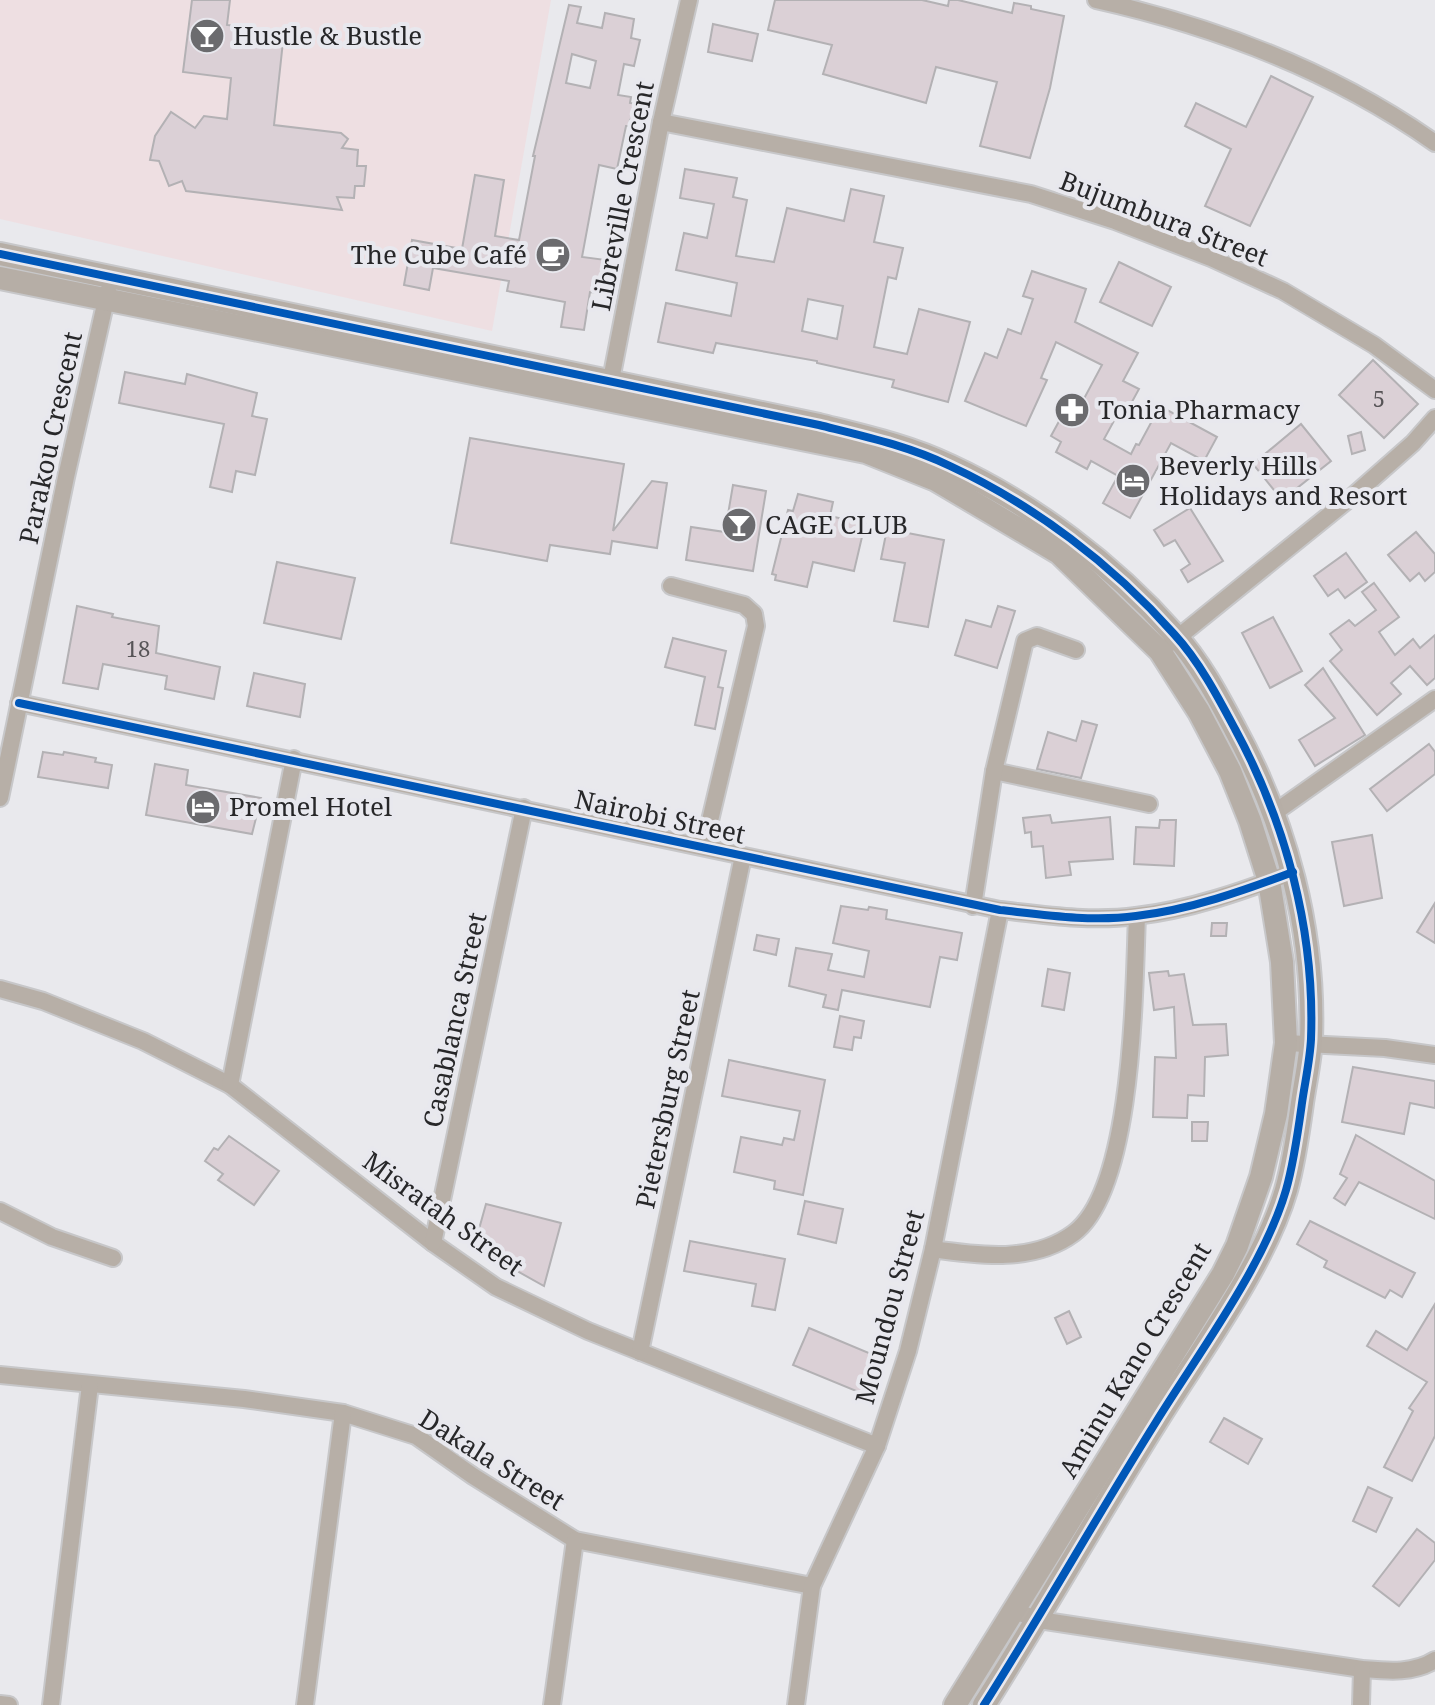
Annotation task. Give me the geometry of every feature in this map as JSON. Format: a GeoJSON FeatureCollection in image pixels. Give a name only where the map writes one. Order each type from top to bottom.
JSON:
{"type":"FeatureCollection","features":[{"type":"Feature","properties":{"kind":"street","name":"Libreville Crescent"},"geometry":{"type":"LineString","coordinates":[[609,392],[661,122],[689,0]]}},
{"type":"Feature","properties":{"kind":"street"},"geometry":{"type":"LineString","coordinates":[[1096,0],[1183,21],[1261,48],[1340,85],[1403,120],[1435,143]]}},
{"type":"Feature","properties":{"kind":"street","name":"Bujumbura Street"},"geometry":{"type":"LineString","coordinates":[[661,122],[1031,194],[1115,221],[1211,258],[1283,291],[1374,345],[1435,390]]}},
{"type":"Feature","properties":{"kind":"street"},"geometry":{"type":"LineString","coordinates":[[0,254],[109,288],[609,392],[819,425],[884,442],[947,464],[1005,494],[1082,547],[1129,587],[1169,644],[1218,698],[1252,761],[1274,813],[1293,872],[1307,946],[1311,1042],[1286,1192],[1265,1242],[1243,1282],[1145,1439],[1039,1620],[984,1705]]}},
{"type":"Feature","properties":{"kind":"street"},"geometry":{"type":"LineString","coordinates":[[0,278],[109,288]]}},
{"type":"Feature","properties":{"kind":"street","name":"Parakou Crescent"},"geometry":{"type":"LineString","coordinates":[[0,798],[109,288]]}},
{"type":"Feature","properties":{"kind":"street"},"geometry":{"type":"LineString","coordinates":[[1169,644],[1354,495],[1413,443],[1435,418]]}},
{"type":"Feature","properties":{"kind":"street"},"geometry":{"type":"LineString","coordinates":[[671,586],[744,605],[754,614],[756,626],[704,846]]}},
{"type":"Feature","properties":{"kind":"street"},"geometry":{"type":"LineString","coordinates":[[973,906],[994,771],[1025,641],[1037,636],[1076,650]]}},
{"type":"Feature","properties":{"kind":"street","name":"Aminu Kano Crescent"},"geometry":{"type":"LineString","coordinates":[[955,1705],[1223,1274],[1237,1246],[1261,1177],[1276,1114],[1286,1043],[1282,962],[1269,881],[1230,771],[1169,644]]}},
{"type":"Feature","properties":{"kind":"street"},"geometry":{"type":"LineString","coordinates":[[1274,813],[1435,699]]}},
{"type":"Feature","properties":{"kind":"street","name":"Nairobi Street"},"geometry":{"type":"LineString","coordinates":[[19,703],[1000,910],[1079,919],[1137,916],[1197,903],[1293,872]]}},
{"type":"Feature","properties":{"kind":"street"},"geometry":{"type":"LineString","coordinates":[[230,1085],[294,759]]}},
{"type":"Feature","properties":{"kind":"street"},"geometry":{"type":"LineString","coordinates":[[994,771],[1149,804]]}},
{"type":"Feature","properties":{"kind":"street","name":"Casablanca Street"},"geometry":{"type":"LineString","coordinates":[[433,1243],[524,808]]}},
{"type":"Feature","properties":{"kind":"street","name":"Pietersburg Street"},"geometry":{"type":"LineString","coordinates":[[640,1352],[743,856]]}},
{"type":"Feature","properties":{"kind":"street","name":"Moundou Street"},"geometry":{"type":"LineString","coordinates":[[796,1705],[812,1586],[877,1446],[908,1351],[933,1249],[1000,910]]}},
{"type":"Feature","properties":{"kind":"street"},"geometry":{"type":"LineString","coordinates":[[933,1249],[982,1257],[1024,1253],[1056,1244],[1077,1231],[1093,1208],[1107,1177],[1128,1087],[1137,916]]}},
{"type":"Feature","properties":{"kind":"street","name":"Misratah Street"},"geometry":{"type":"LineString","coordinates":[[0,989],[43,1001],[143,1041],[230,1085],[433,1243],[496,1287],[588,1331],[877,1446]]}},
{"type":"Feature","properties":{"kind":"street"},"geometry":{"type":"LineString","coordinates":[[1286,1043],[1311,1042],[1435,1055]]}},
{"type":"Feature","properties":{"kind":"street"},"geometry":{"type":"LineString","coordinates":[[0,1211],[40,1232],[113,1258]]}},
{"type":"Feature","properties":{"kind":"street","name":"Dakala Street"},"geometry":{"type":"LineString","coordinates":[[0,1375],[244,1399],[343,1413],[416,1436],[575,1540],[812,1586]]}},
{"type":"Feature","properties":{"kind":"street"},"geometry":{"type":"LineString","coordinates":[[51,1705],[90,1385]]}},
{"type":"Feature","properties":{"kind":"street"},"geometry":{"type":"LineString","coordinates":[[305,1705],[343,1413]]}},
{"type":"Feature","properties":{"kind":"street"},"geometry":{"type":"LineString","coordinates":[[552,1705],[575,1540]]}},
{"type":"Feature","properties":{"kind":"street"},"geometry":{"type":"LineString","coordinates":[[1015,1611],[1039,1620],[1362,1669],[1401,1671],[1435,1660]]}},
{"type":"Feature","properties":{"kind":"street"},"geometry":{"type":"LineString","coordinates":[[1361,1705],[1362,1669]]}},
{"type":"Feature","properties":{"kind":"street"},"geometry":{"type":"LineString","coordinates":[[0,1704],[9,1705]]}},
{"type":"Feature","properties":{"kind":"shaded area"},"geometry":{"type":"Polygon","coordinates":[[[0,0],[551,0],[492,331],[0,219],[0,0]]]}},
{"type":"Feature","properties":{"kind":"building"},"geometry":{"type":"Polygon","coordinates":[[[192,0],[230,0],[227,25],[284,32],[274,125],[341,133],[348,139],[342,148],[358,150],[357,166],[366,166],[364,186],[355,186],[354,198],[337,197],[342,210],[186,191],[182,181],[169,186],[159,161],[150,160],[155,136],[171,112],[195,128],[204,116],[227,119],[231,78],[183,72],[192,0]]]}},
{"type":"Feature","properties":{"kind":"building"},"geometry":{"type":"Polygon","coordinates":[[[775,0],[922,0],[948,6],[949,0],[958,0],[1012,13],[1014,3],[1064,16],[1050,88],[1030,158],[980,146],[997,82],[936,67],[926,103],[823,74],[832,45],[768,30],[775,0]]]}},
{"type":"Feature","properties":{"kind":"building"},"geometry":{"type":"Polygon","coordinates":[[[569,5],[581,7],[577,23],[602,28],[605,13],[634,19],[631,38],[640,40],[634,66],[624,64],[618,95],[631,97],[630,103],[638,104],[635,121],[630,120],[629,126],[626,126],[617,169],[599,165],[582,257],[606,260],[600,293],[590,292],[584,330],[561,327],[565,302],[507,291],[509,281],[433,268],[429,290],[404,285],[412,240],[462,249],[475,175],[504,180],[495,236],[519,240],[533,156],[569,5]],[[572,54],[566,83],[590,88],[596,61],[572,54]]]}},
{"type":"Feature","properties":{"kind":"building"},"geometry":{"type":"Polygon","coordinates":[[[713,24],[758,34],[752,61],[708,52],[713,24]]]}},
{"type":"Feature","properties":{"kind":"building"},"geometry":{"type":"Polygon","coordinates":[[[1271,76],[1313,97],[1250,226],[1205,206],[1231,149],[1185,126],[1196,103],[1246,127],[1271,76]]]}},
{"type":"Feature","properties":{"kind":"building"},"geometry":{"type":"Polygon","coordinates":[[[685,169],[737,178],[733,197],[747,200],[736,256],[774,262],[787,208],[844,221],[851,189],[884,196],[874,242],[903,248],[896,279],[888,277],[874,347],[907,354],[919,309],[970,322],[948,402],[892,387],[894,380],[817,361],[716,343],[713,353],[658,342],[666,303],[731,316],[737,283],[676,270],[684,233],[707,238],[714,204],[680,198],[685,169]],[[808,299],[802,331],[837,339],[843,306],[808,299]]]}},
{"type":"Feature","properties":{"kind":"building"},"geometry":{"type":"Polygon","coordinates":[[[1119,262],[1171,287],[1152,326],[1100,302],[1119,262]]]}},
{"type":"Feature","properties":{"kind":"building"},"geometry":{"type":"Polygon","coordinates":[[[1032,271],[1086,289],[1075,322],[1138,353],[1123,381],[1139,389],[1127,411],[1121,408],[1104,439],[1131,454],[1160,406],[1217,437],[1204,461],[1171,443],[1130,518],[1103,503],[1118,476],[1091,461],[1087,469],[1056,452],[1061,442],[1051,436],[1069,403],[1079,408],[1102,365],[1056,342],[1041,378],[1047,380],[1026,426],[965,401],[985,353],[997,358],[1008,329],[1021,334],[1033,299],[1023,296],[1032,271]]]}},
{"type":"Feature","properties":{"kind":"building"},"geometry":{"type":"Polygon","coordinates":[[[1373,360],[1418,404],[1384,438],[1339,395],[1373,360]]]}},
{"type":"Feature","properties":{"kind":"building"},"geometry":{"type":"Polygon","coordinates":[[[125,372],[185,384],[187,374],[257,393],[252,416],[267,419],[255,475],[236,471],[232,492],[210,487],[224,424],[119,403],[125,372]]]}},
{"type":"Feature","properties":{"kind":"building"},"geometry":{"type":"Polygon","coordinates":[[[1301,424],[1331,461],[1282,500],[1253,464],[1301,424]]]}},
{"type":"Feature","properties":{"kind":"building"},"geometry":{"type":"Polygon","coordinates":[[[1361,432],[1365,450],[1352,454],[1348,436],[1361,432]]]}},
{"type":"Feature","properties":{"kind":"building"},"geometry":{"type":"Polygon","coordinates":[[[470,438],[624,464],[613,531],[652,481],[667,483],[657,548],[612,541],[610,554],[550,545],[547,561],[451,543],[470,438]]]}},
{"type":"Feature","properties":{"kind":"building"},"geometry":{"type":"Polygon","coordinates":[[[733,485],[766,491],[753,571],[686,560],[691,527],[725,532],[733,485]]]}},
{"type":"Feature","properties":{"kind":"building"},"geometry":{"type":"Polygon","coordinates":[[[798,494],[833,502],[830,516],[865,524],[854,571],[813,562],[807,587],[775,580],[776,575],[772,574],[788,510],[793,511],[798,494]]]}},
{"type":"Feature","properties":{"kind":"building"},"geometry":{"type":"Polygon","coordinates":[[[1190,508],[1223,561],[1188,582],[1181,570],[1190,564],[1175,540],[1164,546],[1154,530],[1190,508]]]}},
{"type":"Feature","properties":{"kind":"building"},"geometry":{"type":"Polygon","coordinates":[[[887,529],[944,540],[928,627],[894,621],[905,563],[881,559],[887,529]]]}},
{"type":"Feature","properties":{"kind":"building"},"geometry":{"type":"Polygon","coordinates":[[[1416,532],[1435,554],[1435,572],[1425,581],[1419,573],[1410,581],[1388,555],[1416,532]]]}},
{"type":"Feature","properties":{"kind":"building"},"geometry":{"type":"Polygon","coordinates":[[[1346,553],[1367,582],[1345,598],[1338,589],[1328,596],[1314,576],[1346,553]]]}},
{"type":"Feature","properties":{"kind":"building"},"geometry":{"type":"Polygon","coordinates":[[[277,562],[355,578],[341,639],[264,623],[277,562]]]}},
{"type":"Feature","properties":{"kind":"building"},"geometry":{"type":"Polygon","coordinates":[[[1374,583],[1399,617],[1379,632],[1395,655],[1413,639],[1420,648],[1435,635],[1435,678],[1427,685],[1410,666],[1391,683],[1401,694],[1377,715],[1330,661],[1342,650],[1330,634],[1349,620],[1355,626],[1376,610],[1362,592],[1374,583]]]}},
{"type":"Feature","properties":{"kind":"building"},"geometry":{"type":"Polygon","coordinates":[[[77,606],[159,626],[156,653],[220,667],[214,699],[165,689],[167,676],[103,664],[98,689],[63,683],[77,606]]]}},
{"type":"Feature","properties":{"kind":"building"},"geometry":{"type":"Polygon","coordinates":[[[998,606],[1015,611],[997,668],[955,655],[966,620],[991,627],[998,606]]]}},
{"type":"Feature","properties":{"kind":"building"},"geometry":{"type":"Polygon","coordinates":[[[1273,617],[1302,671],[1270,688],[1242,633],[1273,617]]]}},
{"type":"Feature","properties":{"kind":"building"},"geometry":{"type":"Polygon","coordinates":[[[673,638],[726,651],[718,687],[723,688],[715,729],[695,725],[705,677],[665,667],[673,638]]]}},
{"type":"Feature","properties":{"kind":"building"},"geometry":{"type":"Polygon","coordinates":[[[1323,668],[1365,735],[1315,766],[1299,740],[1335,718],[1305,685],[1323,668]]]}},
{"type":"Feature","properties":{"kind":"building"},"geometry":{"type":"Polygon","coordinates":[[[254,673],[305,684],[300,717],[247,706],[254,673]]]}},
{"type":"Feature","properties":{"kind":"building"},"geometry":{"type":"Polygon","coordinates":[[[1082,721],[1097,725],[1081,778],[1037,769],[1048,732],[1076,741],[1082,721]]]}},
{"type":"Feature","properties":{"kind":"building"},"geometry":{"type":"Polygon","coordinates":[[[1429,744],[1435,752],[1435,774],[1387,811],[1370,789],[1429,744]]]}},
{"type":"Feature","properties":{"kind":"building"},"geometry":{"type":"Polygon","coordinates":[[[43,752],[96,758],[95,762],[112,765],[108,788],[38,777],[43,752]]]}},
{"type":"Feature","properties":{"kind":"building","name":"Promel Hotel"},"geometry":{"type":"Polygon","coordinates":[[[155,764],[188,770],[186,785],[261,798],[252,834],[146,815],[155,764]]]}},
{"type":"Feature","properties":{"kind":"building"},"geometry":{"type":"Polygon","coordinates":[[[1050,815],[1052,823],[1110,817],[1113,859],[1069,862],[1071,875],[1046,878],[1043,846],[1032,847],[1031,832],[1025,833],[1023,818],[1050,815]]]}},
{"type":"Feature","properties":{"kind":"building"},"geometry":{"type":"Polygon","coordinates":[[[1160,820],[1176,820],[1174,866],[1134,864],[1136,827],[1159,828],[1160,820]]]}},
{"type":"Feature","properties":{"kind":"building"},"geometry":{"type":"Polygon","coordinates":[[[1372,835],[1382,898],[1344,906],[1332,842],[1372,835]]]}},
{"type":"Feature","properties":{"kind":"building"},"geometry":{"type":"Polygon","coordinates":[[[1435,903],[1435,943],[1417,932],[1435,903]]]}},
{"type":"Feature","properties":{"kind":"building"},"geometry":{"type":"Polygon","coordinates":[[[841,906],[887,910],[886,919],[962,933],[957,960],[940,957],[930,1007],[842,990],[838,1010],[823,1007],[826,995],[789,986],[796,948],[832,954],[828,970],[864,977],[869,951],[833,943],[841,906]]]}},
{"type":"Feature","properties":{"kind":"building"},"geometry":{"type":"Polygon","coordinates":[[[1212,923],[1227,923],[1226,936],[1211,936],[1212,923]]]}},
{"type":"Feature","properties":{"kind":"building"},"geometry":{"type":"Polygon","coordinates":[[[757,935],[779,939],[776,955],[754,950],[757,935]]]}},
{"type":"Feature","properties":{"kind":"building"},"geometry":{"type":"Polygon","coordinates":[[[1048,969],[1070,973],[1064,1010],[1042,1006],[1048,969]]]}},
{"type":"Feature","properties":{"kind":"building"},"geometry":{"type":"Polygon","coordinates":[[[1168,971],[1169,976],[1184,974],[1193,1025],[1226,1024],[1228,1055],[1205,1057],[1204,1096],[1188,1095],[1187,1118],[1153,1117],[1155,1057],[1176,1058],[1174,1007],[1154,1010],[1149,973],[1168,971]]]}},
{"type":"Feature","properties":{"kind":"building"},"geometry":{"type":"Polygon","coordinates":[[[840,1016],[864,1021],[861,1038],[854,1037],[852,1050],[834,1047],[840,1016]]]}},
{"type":"Feature","properties":{"kind":"building"},"geometry":{"type":"Polygon","coordinates":[[[729,1060],[825,1080],[803,1195],[774,1189],[775,1181],[734,1172],[741,1137],[782,1145],[784,1138],[794,1140],[800,1111],[722,1096],[729,1060]]]}},
{"type":"Feature","properties":{"kind":"building"},"geometry":{"type":"Polygon","coordinates":[[[1353,1067],[1435,1081],[1435,1108],[1410,1103],[1404,1134],[1342,1122],[1353,1067]]]}},
{"type":"Feature","properties":{"kind":"building"},"geometry":{"type":"Polygon","coordinates":[[[1192,1122],[1208,1122],[1207,1141],[1192,1141],[1192,1122]]]}},
{"type":"Feature","properties":{"kind":"building"},"geometry":{"type":"Polygon","coordinates":[[[1356,1135],[1435,1181],[1435,1219],[1359,1182],[1345,1205],[1334,1198],[1347,1178],[1340,1174],[1356,1135]]]}},
{"type":"Feature","properties":{"kind":"building"},"geometry":{"type":"Polygon","coordinates":[[[229,1136],[279,1171],[254,1205],[218,1180],[223,1174],[205,1161],[214,1148],[218,1150],[229,1136]]]}},
{"type":"Feature","properties":{"kind":"building"},"geometry":{"type":"Polygon","coordinates":[[[805,1201],[843,1209],[836,1243],[798,1234],[805,1201]]]}},
{"type":"Feature","properties":{"kind":"building"},"geometry":{"type":"Polygon","coordinates":[[[486,1204],[561,1223],[544,1286],[474,1247],[486,1204]]]}},
{"type":"Feature","properties":{"kind":"building"},"geometry":{"type":"Polygon","coordinates":[[[1310,1221],[1415,1273],[1402,1297],[1390,1290],[1385,1298],[1324,1267],[1327,1261],[1297,1244],[1310,1221]]]}},
{"type":"Feature","properties":{"kind":"building"},"geometry":{"type":"Polygon","coordinates":[[[690,1241],[785,1259],[775,1310],[752,1306],[756,1284],[684,1271],[690,1241]]]}},
{"type":"Feature","properties":{"kind":"building"},"geometry":{"type":"Polygon","coordinates":[[[1435,1304],[1435,1436],[1412,1481],[1384,1467],[1413,1411],[1409,1408],[1427,1382],[1367,1346],[1376,1331],[1407,1350],[1435,1304]]]}},
{"type":"Feature","properties":{"kind":"building"},"geometry":{"type":"Polygon","coordinates":[[[1069,1311],[1081,1337],[1067,1344],[1055,1318],[1069,1311]]]}},
{"type":"Feature","properties":{"kind":"building"},"geometry":{"type":"Polygon","coordinates":[[[809,1328],[876,1356],[861,1393],[793,1365],[809,1328]]]}},
{"type":"Feature","properties":{"kind":"building"},"geometry":{"type":"Polygon","coordinates":[[[1224,1418],[1262,1439],[1248,1464],[1210,1442],[1224,1418]]]}},
{"type":"Feature","properties":{"kind":"building"},"geometry":{"type":"Polygon","coordinates":[[[1368,1487],[1392,1498],[1376,1532],[1353,1521],[1368,1487]]]}},
{"type":"Feature","properties":{"kind":"building"},"geometry":{"type":"Polygon","coordinates":[[[1417,1529],[1435,1543],[1435,1560],[1399,1606],[1373,1586],[1417,1529]]]}},
{"type":"Feature","properties":{"kind":"cycle path"},"geometry":{"type":"LineString","coordinates":[[0,254],[819,425],[918,453],[1012,499],[1070,538],[1150,608],[1200,667],[1235,729],[1269,802],[1283,840],[1302,918],[1308,958],[1311,1039],[1291,1169],[1276,1219],[1246,1279],[984,1705]]}},
{"type":"Feature","properties":{"kind":"cycle path"},"geometry":{"type":"LineString","coordinates":[[19,703],[1000,910],[1085,918],[1136,916],[1196,904],[1293,872]]}},
{"type":"Feature","properties":{"kind":"place","name":"Hustle & Bustle"},"geometry":{"type":"Point","coordinates":[207,36]}},
{"type":"Feature","properties":{"kind":"place","name":"The Cube Café"},"geometry":{"type":"Point","coordinates":[553,255]}},
{"type":"Feature","properties":{"kind":"place","name":"Tonia Pharmacy"},"geometry":{"type":"Point","coordinates":[1072,410]}},
{"type":"Feature","properties":{"kind":"place","name":"Beverly Hills Holidays and Resort"},"geometry":{"type":"Point","coordinates":[1133,481]}},
{"type":"Feature","properties":{"kind":"place","name":"CAGE CLUB"},"geometry":{"type":"Point","coordinates":[739,525]}},
{"type":"Feature","properties":{"kind":"place","name":"Promel Hotel"},"geometry":{"type":"Point","coordinates":[203,807]}}]}
